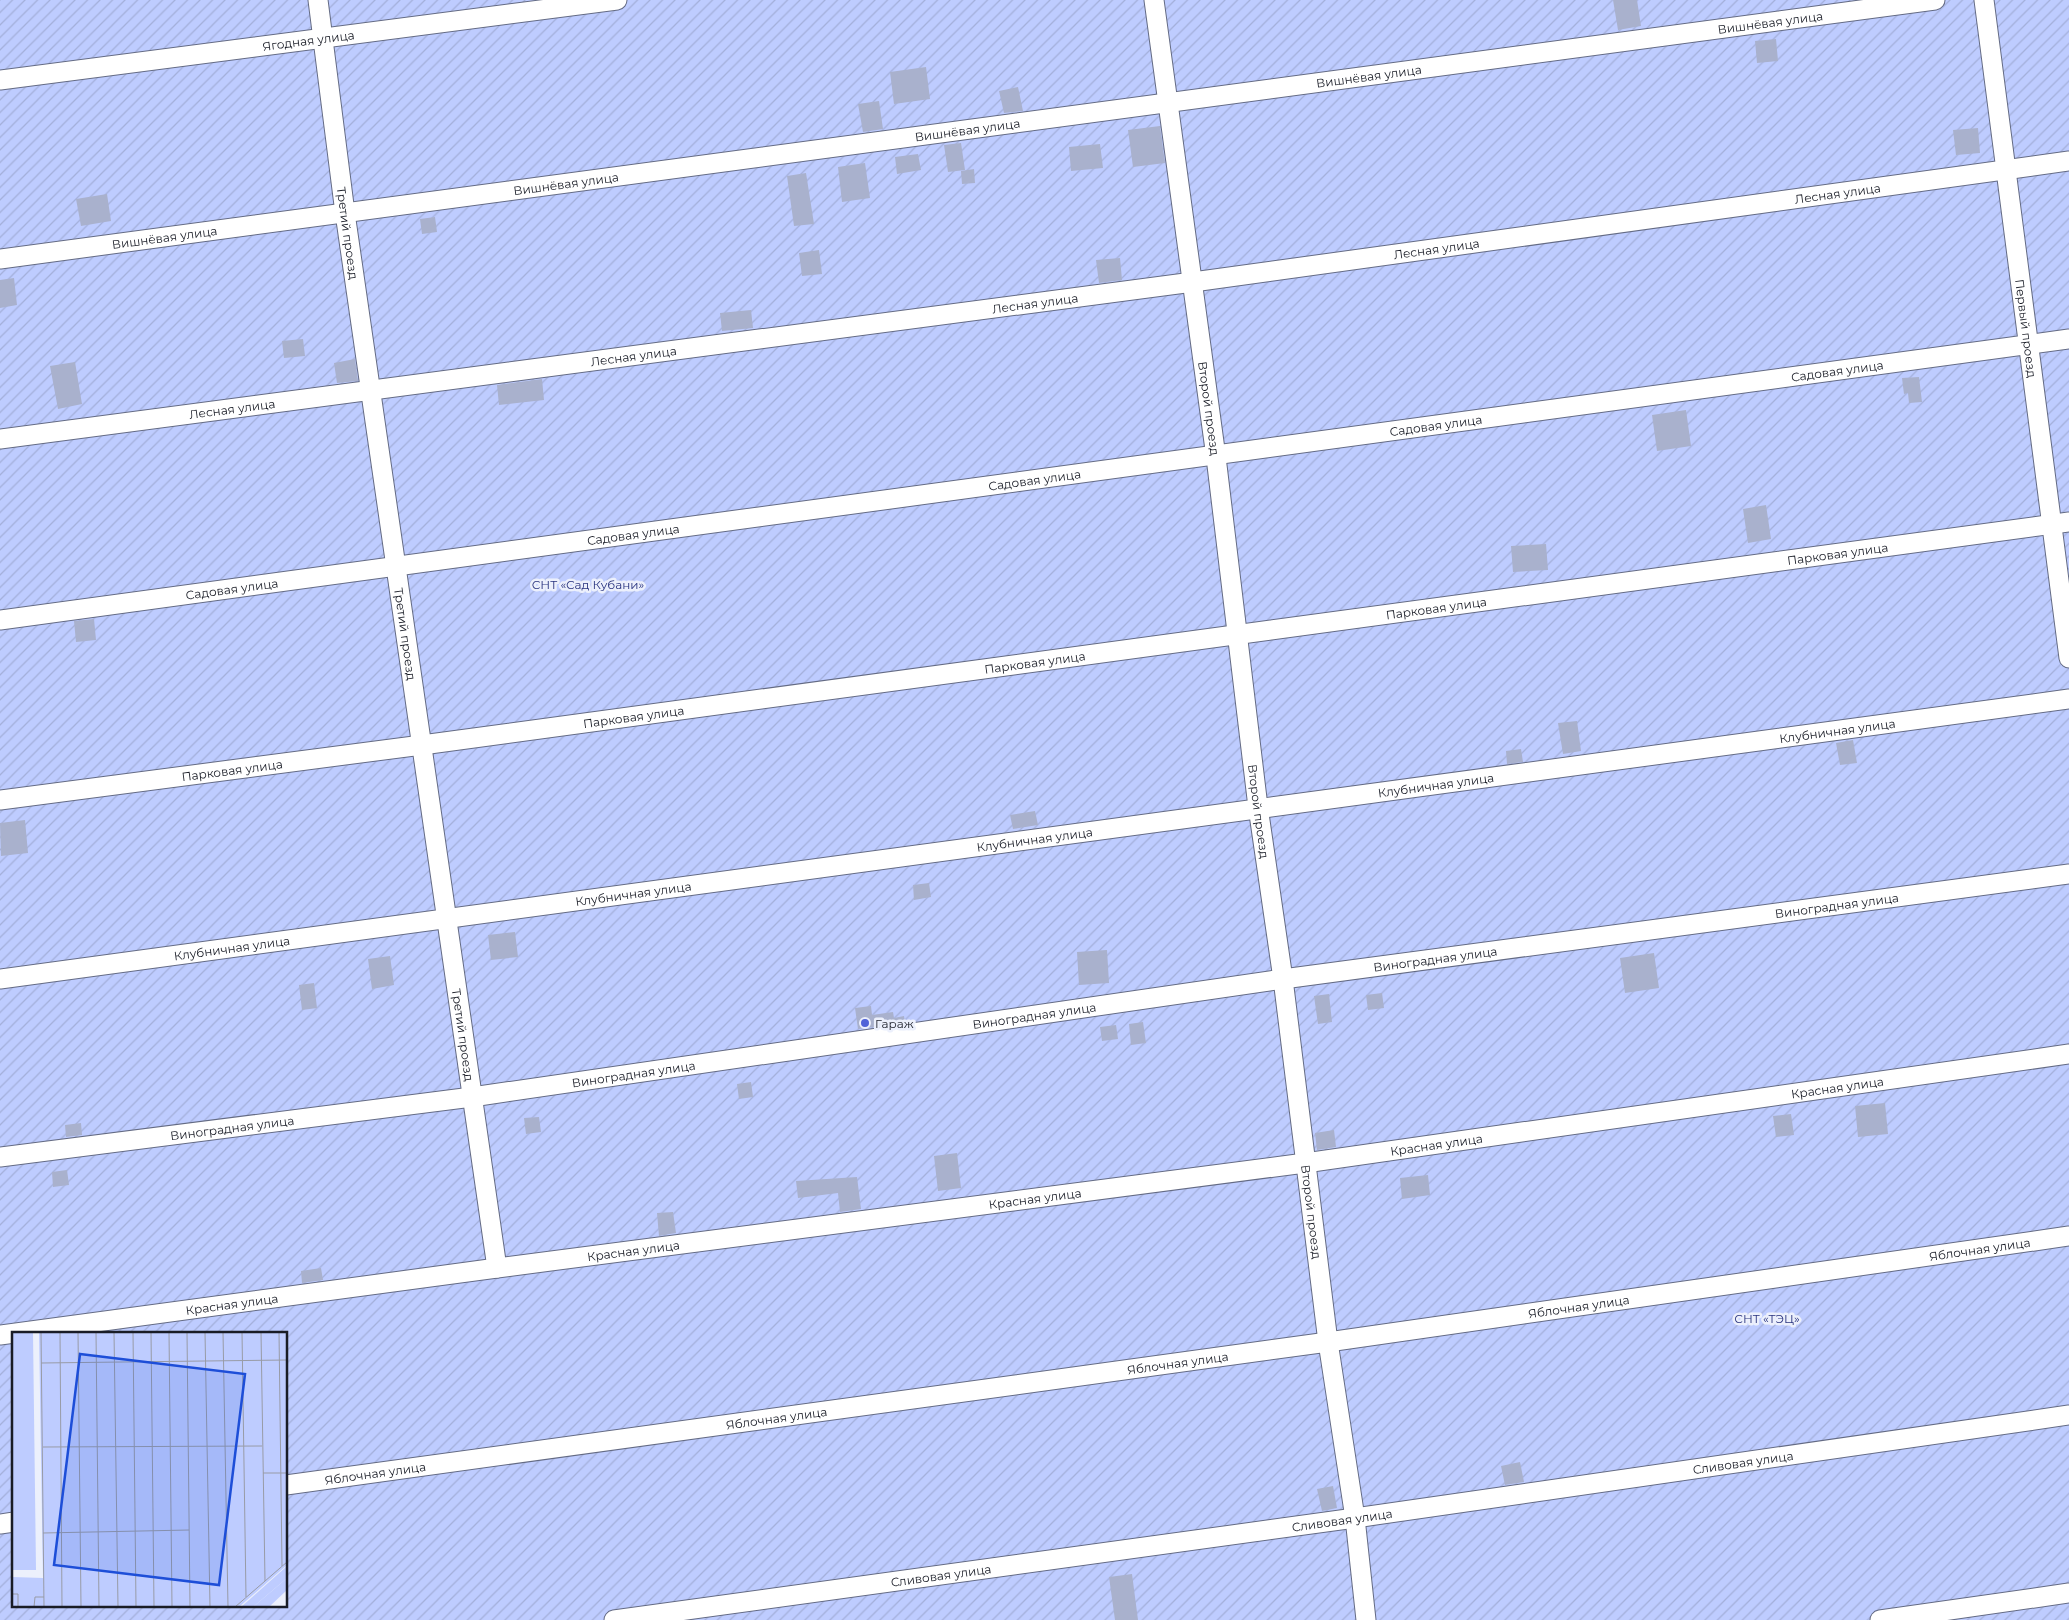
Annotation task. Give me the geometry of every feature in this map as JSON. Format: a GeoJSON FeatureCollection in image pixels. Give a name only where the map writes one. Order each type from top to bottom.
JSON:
{"type":"FeatureCollection","features":[{"type":"Feature","properties":{"kind":"street","name":"Третий проезд"},"geometry":{"type":"LineString","coordinates":[[318,0],[345,213],[497,1268]]}},
{"type":"Feature","properties":{"kind":"street","name":"Ягодная улица"},"geometry":{"type":"LineString","coordinates":[[0,80],[323,40],[617,0]]}},
{"type":"Feature","properties":{"kind":"street","name":"Второй проезд"},"geometry":{"type":"LineString","coordinates":[[1154,0],[1239,634],[1258,807],[1283,980],[1328,1342],[1355,1518],[1366,1620]]}},
{"type":"Feature","properties":{"kind":"street","name":"Вишнёвая улица"},"geometry":{"type":"LineString","coordinates":[[0,259],[1936,0]]}},
{"type":"Feature","properties":{"kind":"street","name":"Первый проезд"},"geometry":{"type":"LineString","coordinates":[[1984,0],[2029,345],[2061,523],[2069,658]]}},
{"type":"Feature","properties":{"kind":"street","name":"Лесная улица"},"geometry":{"type":"LineString","coordinates":[[0,439],[1193,282],[2069,161]]}},
{"type":"Feature","properties":{"kind":"street","name":"Садовая улица"},"geometry":{"type":"LineString","coordinates":[[0,620],[1216,457],[2069,339]]}},
{"type":"Feature","properties":{"kind":"street","name":"Парковая улица"},"geometry":{"type":"LineString","coordinates":[[0,800],[422,745],[2061,523]]}},
{"type":"Feature","properties":{"kind":"street","name":"Клубничная улица"},"geometry":{"type":"LineString","coordinates":[[0,979],[448,920],[1258,807],[2069,699]]}},
{"type":"Feature","properties":{"kind":"street","name":"Виноградная улица"},"geometry":{"type":"LineString","coordinates":[[0,1157],[472,1097],[1283,980],[2069,874]]}},
{"type":"Feature","properties":{"kind":"street","name":"Красная улица"},"geometry":{"type":"LineString","coordinates":[[22,1332],[1305,1163],[2069,1054]]}},
{"type":"Feature","properties":{"kind":"street","name":"Яблочная улица"},"geometry":{"type":"LineString","coordinates":[[288,1485],[1328,1342],[2069,1236]]}},
{"type":"Feature","properties":{"kind":"street","name":"Сливовая улица"},"geometry":{"type":"LineString","coordinates":[[614,1620],[1355,1518],[2069,1415]]}},
{"type":"Feature","properties":{"kind":"street"},"geometry":{"type":"LineString","coordinates":[[1880,1620],[2069,1593]]}},
{"type":"Feature","properties":{"kind":"green space","name":"СНТ «Сад Кубани»"},"geometry":{"type":"Polygon","coordinates":[[[0,0],[2069,0],[2069,1620],[0,1620],[0,0]]]}},
{"type":"Feature","properties":{"kind":"building"},"geometry":{"type":"Polygon","coordinates":[[[1613,0],[1637,0],[1641,26],[1618,30],[1613,0]]]}},
{"type":"Feature","properties":{"kind":"building"},"geometry":{"type":"Polygon","coordinates":[[[1776,39],[1778,61],[1757,63],[1755,41],[1776,39]]]}},
{"type":"Feature","properties":{"kind":"building"},"geometry":{"type":"Polygon","coordinates":[[[926,67],[930,99],[894,104],[890,72],[926,67]]]}},
{"type":"Feature","properties":{"kind":"building"},"geometry":{"type":"Polygon","coordinates":[[[1018,87],[1023,111],[1004,113],[999,91],[1018,87]]]}},
{"type":"Feature","properties":{"kind":"building"},"geometry":{"type":"Polygon","coordinates":[[[879,101],[883,129],[863,132],[858,104],[879,101]]]}},
{"type":"Feature","properties":{"kind":"building"},"geometry":{"type":"Polygon","coordinates":[[[1160,126],[1165,163],[1133,167],[1128,130],[1160,126]]]}},
{"type":"Feature","properties":{"kind":"building"},"geometry":{"type":"Polygon","coordinates":[[[1978,128],[1980,153],[1956,155],[1953,130],[1978,128]]]}},
{"type":"Feature","properties":{"kind":"building"},"geometry":{"type":"Polygon","coordinates":[[[961,143],[965,170],[948,172],[944,145],[961,143]]]}},
{"type":"Feature","properties":{"kind":"building"},"geometry":{"type":"Polygon","coordinates":[[[1100,144],[1103,168],[1071,171],[1069,147],[1100,144]]]}},
{"type":"Feature","properties":{"kind":"building"},"geometry":{"type":"Polygon","coordinates":[[[918,154],[921,170],[897,174],[895,157],[918,154]]]}},
{"type":"Feature","properties":{"kind":"building"},"geometry":{"type":"Polygon","coordinates":[[[865,163],[870,198],[842,202],[838,167],[865,163]]]}},
{"type":"Feature","properties":{"kind":"building"},"geometry":{"type":"Polygon","coordinates":[[[974,169],[975,183],[962,184],[961,171],[974,169]]]}},
{"type":"Feature","properties":{"kind":"building"},"geometry":{"type":"Polygon","coordinates":[[[806,173],[814,224],[794,226],[787,176],[806,173]]]}},
{"type":"Feature","properties":{"kind":"building"},"geometry":{"type":"Polygon","coordinates":[[[107,194],[111,221],[81,226],[76,199],[107,194]]]}},
{"type":"Feature","properties":{"kind":"building"},"geometry":{"type":"Polygon","coordinates":[[[435,217],[437,232],[422,234],[420,219],[435,217]]]}},
{"type":"Feature","properties":{"kind":"building"},"geometry":{"type":"Polygon","coordinates":[[[819,250],[822,274],[802,276],[799,253],[819,250]]]}},
{"type":"Feature","properties":{"kind":"building"},"geometry":{"type":"Polygon","coordinates":[[[1120,258],[1122,280],[1099,283],[1096,260],[1120,258]]]}},
{"type":"Feature","properties":{"kind":"building"},"geometry":{"type":"Polygon","coordinates":[[[14,278],[17,305],[0,308],[0,280],[14,278]]]}},
{"type":"Feature","properties":{"kind":"building"},"geometry":{"type":"Polygon","coordinates":[[[751,310],[753,328],[722,331],[720,313],[751,310]]]}},
{"type":"Feature","properties":{"kind":"building"},"geometry":{"type":"Polygon","coordinates":[[[303,339],[305,356],[284,358],[282,341],[303,339]]]}},
{"type":"Feature","properties":{"kind":"building"},"geometry":{"type":"Polygon","coordinates":[[[355,359],[358,381],[337,383],[334,363],[355,359]]]}},
{"type":"Feature","properties":{"kind":"building"},"geometry":{"type":"Polygon","coordinates":[[[75,362],[82,404],[58,409],[50,366],[75,362]]]}},
{"type":"Feature","properties":{"kind":"building"},"geometry":{"type":"Polygon","coordinates":[[[1919,377],[1922,402],[1909,403],[1908,393],[1904,394],[1902,378],[1919,377]]]}},
{"type":"Feature","properties":{"kind":"building"},"geometry":{"type":"Polygon","coordinates":[[[542,379],[544,400],[499,405],[497,385],[542,379]]]}},
{"type":"Feature","properties":{"kind":"building"},"geometry":{"type":"Polygon","coordinates":[[[1686,410],[1691,446],[1657,451],[1652,415],[1686,410]]]}},
{"type":"Feature","properties":{"kind":"building"},"geometry":{"type":"Polygon","coordinates":[[[1766,505],[1771,539],[1748,543],[1743,509],[1766,505]]]}},
{"type":"Feature","properties":{"kind":"building"},"geometry":{"type":"Polygon","coordinates":[[[1546,544],[1548,570],[1513,572],[1511,546],[1546,544]]]}},
{"type":"Feature","properties":{"kind":"building"},"geometry":{"type":"Polygon","coordinates":[[[94,619],[96,640],[76,642],[74,621],[94,619]]]}},
{"type":"Feature","properties":{"kind":"building"},"geometry":{"type":"Polygon","coordinates":[[[1577,721],[1581,751],[1563,754],[1558,723],[1577,721]]]}},
{"type":"Feature","properties":{"kind":"building"},"geometry":{"type":"Polygon","coordinates":[[[1853,740],[1857,763],[1840,765],[1836,743],[1853,740]]]}},
{"type":"Feature","properties":{"kind":"building"},"geometry":{"type":"Polygon","coordinates":[[[1521,749],[1523,762],[1507,764],[1506,751],[1521,749]]]}},
{"type":"Feature","properties":{"kind":"building"},"geometry":{"type":"Polygon","coordinates":[[[1035,811],[1038,825],[1013,829],[1010,815],[1035,811]]]}},
{"type":"Feature","properties":{"kind":"building"},"geometry":{"type":"Polygon","coordinates":[[[25,820],[28,853],[1,856],[0,823],[25,820]]]}},
{"type":"Feature","properties":{"kind":"building"},"geometry":{"type":"Polygon","coordinates":[[[929,883],[931,897],[914,900],[913,885],[929,883]]]}},
{"type":"Feature","properties":{"kind":"building"},"geometry":{"type":"Polygon","coordinates":[[[515,932],[518,957],[491,960],[488,935],[515,932]]]}},
{"type":"Feature","properties":{"kind":"building"},"geometry":{"type":"Polygon","coordinates":[[[1107,950],[1109,983],[1079,985],[1077,952],[1107,950]]]}},
{"type":"Feature","properties":{"kind":"building"},"geometry":{"type":"Polygon","coordinates":[[[1654,953],[1659,988],[1625,993],[1620,958],[1654,953]]]}},
{"type":"Feature","properties":{"kind":"building"},"geometry":{"type":"Polygon","coordinates":[[[390,956],[394,985],[372,989],[368,959],[390,956]]]}},
{"type":"Feature","properties":{"kind":"building"},"geometry":{"type":"Polygon","coordinates":[[[314,983],[317,1008],[302,1010],[299,985],[314,983]]]}},
{"type":"Feature","properties":{"kind":"building"},"geometry":{"type":"Polygon","coordinates":[[[1382,993],[1384,1008],[1368,1010],[1366,995],[1382,993]]]}},
{"type":"Feature","properties":{"kind":"building"},"geometry":{"type":"Polygon","coordinates":[[[1329,994],[1332,1022],[1318,1024],[1314,996],[1329,994]]]}},
{"type":"Feature","properties":{"kind":"building"},"geometry":{"type":"Polygon","coordinates":[[[871,1006],[872,1015],[893,1012],[894,1018],[904,1016],[905,1023],[858,1029],[855,1008],[871,1006]]]}},
{"type":"Feature","properties":{"kind":"building"},"geometry":{"type":"Polygon","coordinates":[[[1143,1022],[1146,1043],[1131,1045],[1129,1024],[1143,1022]]]}},
{"type":"Feature","properties":{"kind":"building"},"geometry":{"type":"Polygon","coordinates":[[[1116,1025],[1118,1039],[1102,1041],[1100,1027],[1116,1025]]]}},
{"type":"Feature","properties":{"kind":"building"},"geometry":{"type":"Polygon","coordinates":[[[751,1082],[753,1097],[739,1099],[737,1084],[751,1082]]]}},
{"type":"Feature","properties":{"kind":"building"},"geometry":{"type":"Polygon","coordinates":[[[1885,1103],[1888,1134],[1858,1137],[1855,1106],[1885,1103]]]}},
{"type":"Feature","properties":{"kind":"building"},"geometry":{"type":"Polygon","coordinates":[[[1791,1114],[1794,1135],[1776,1137],[1773,1116],[1791,1114]]]}},
{"type":"Feature","properties":{"kind":"building"},"geometry":{"type":"Polygon","coordinates":[[[539,1117],[541,1132],[526,1134],[524,1118],[539,1117]]]}},
{"type":"Feature","properties":{"kind":"building"},"geometry":{"type":"Polygon","coordinates":[[[81,1123],[82,1135],[66,1137],[65,1125],[81,1123]]]}},
{"type":"Feature","properties":{"kind":"building"},"geometry":{"type":"Polygon","coordinates":[[[1334,1130],[1336,1147],[1317,1150],[1315,1133],[1334,1130]]]}},
{"type":"Feature","properties":{"kind":"building"},"geometry":{"type":"Polygon","coordinates":[[[957,1153],[961,1188],[938,1191],[934,1156],[957,1153]]]}},
{"type":"Feature","properties":{"kind":"building"},"geometry":{"type":"Polygon","coordinates":[[[67,1170],[69,1185],[53,1187],[52,1172],[67,1170]]]}},
{"type":"Feature","properties":{"kind":"building"},"geometry":{"type":"Polygon","coordinates":[[[1428,1175],[1430,1195],[1402,1199],[1400,1178],[1428,1175]]]}},
{"type":"Feature","properties":{"kind":"building"},"geometry":{"type":"Polygon","coordinates":[[[857,1177],[861,1209],[840,1212],[838,1193],[798,1198],[796,1181],[857,1177]]]}},
{"type":"Feature","properties":{"kind":"building"},"geometry":{"type":"Polygon","coordinates":[[[673,1212],[676,1233],[659,1236],[657,1213],[673,1212]]]}},
{"type":"Feature","properties":{"kind":"building"},"geometry":{"type":"Polygon","coordinates":[[[321,1268],[323,1280],[302,1283],[301,1271],[321,1268]]]}},
{"type":"Feature","properties":{"kind":"building"},"geometry":{"type":"Polygon","coordinates":[[[1520,1462],[1524,1482],[1505,1485],[1501,1466],[1520,1462]]]}},
{"type":"Feature","properties":{"kind":"building"},"geometry":{"type":"Polygon","coordinates":[[[1333,1486],[1337,1508],[1322,1511],[1317,1489],[1333,1486]]]}},
{"type":"Feature","properties":{"kind":"building"},"geometry":{"type":"Polygon","coordinates":[[[1132,1574],[1138,1620],[1115,1620],[1109,1577],[1132,1574]]]}},
{"type":"Feature","properties":{"kind":"place","name":"Гараж"},"geometry":{"type":"Point","coordinates":[865,1023]}},
{"type":"Feature","properties":{"kind":"park label","name":"СНТ «ТЭЦ»"},"geometry":{"type":"Point","coordinates":[1767,1318]}}]}
